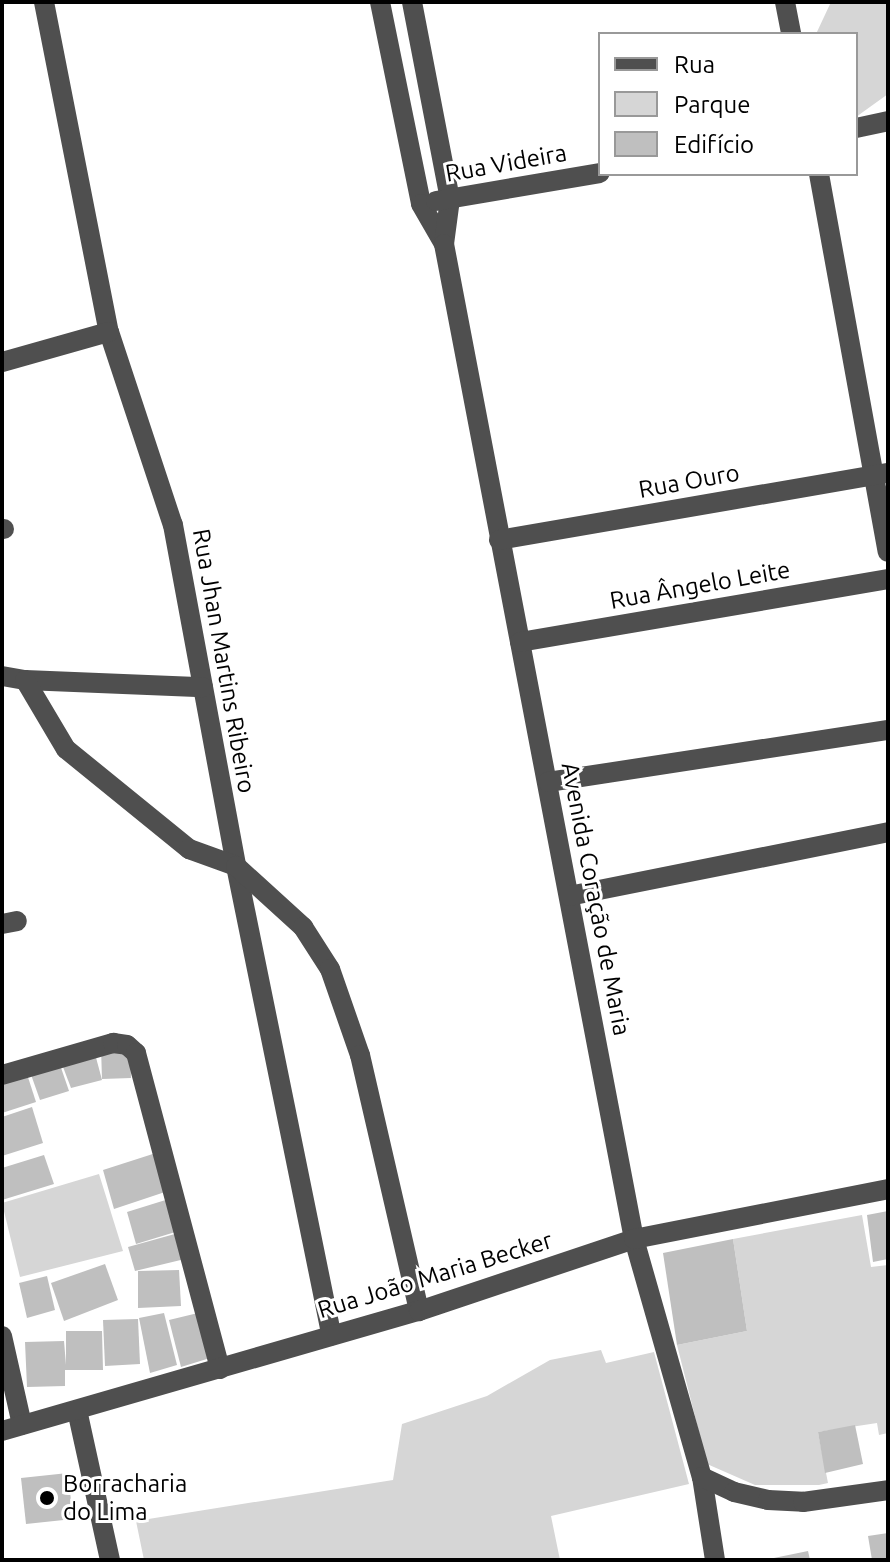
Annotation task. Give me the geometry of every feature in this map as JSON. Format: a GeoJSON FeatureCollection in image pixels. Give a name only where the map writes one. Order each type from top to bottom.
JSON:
{"type":"FeatureCollection","features":[{"type":"Feature","properties":{"kind":"street","name":"Rua Jhan Martins Ribeiro"},"geometry":{"type":"LineString","coordinates":[[44,2],[109,332],[173,525],[236,866],[331,1335]]}},
{"type":"Feature","properties":{"kind":"street","name":"Avenida Coração de Maria"},"geometry":{"type":"LineString","coordinates":[[380,2],[421,204],[444,244]]}},
{"type":"Feature","properties":{"kind":"street","name":"Avenida Coração de Maria"},"geometry":{"type":"LineString","coordinates":[[412,2],[450,199],[444,244],[634,1239],[702,1477],[715,1560]]}},
{"type":"Feature","properties":{"kind":"street"},"geometry":{"type":"LineString","coordinates":[[785,2],[791,32]]}},
{"type":"Feature","properties":{"kind":"street"},"geometry":{"type":"LineString","coordinates":[[858,128],[888,121]]}},
{"type":"Feature","properties":{"kind":"street","name":"Rua Videira"},"geometry":{"type":"LineString","coordinates":[[421,204],[598,173]]}},
{"type":"Feature","properties":{"kind":"street"},"geometry":{"type":"LineString","coordinates":[[819,176],[880,475],[888,552]]}},
{"type":"Feature","properties":{"kind":"street"},"geometry":{"type":"LineString","coordinates":[[2,362],[109,332]]}},
{"type":"Feature","properties":{"kind":"street","name":"Rua Ouro"},"geometry":{"type":"LineString","coordinates":[[499,540],[880,475]]}},
{"type":"Feature","properties":{"kind":"street","name":"Rua Ângelo Leite"},"geometry":{"type":"LineString","coordinates":[[520,642],[888,579]]}},
{"type":"Feature","properties":{"kind":"street"},"geometry":{"type":"LineString","coordinates":[[2,676],[25,680],[203,687]]}},
{"type":"Feature","properties":{"kind":"street"},"geometry":{"type":"LineString","coordinates":[[25,680],[66,749],[189,849],[236,866],[303,927],[330,969],[360,1055],[419,1311]]}},
{"type":"Feature","properties":{"kind":"street"},"geometry":{"type":"LineString","coordinates":[[548,782],[888,730]]}},
{"type":"Feature","properties":{"kind":"street"},"geometry":{"type":"LineString","coordinates":[[569,896],[888,832]]}},
{"type":"Feature","properties":{"kind":"street"},"geometry":{"type":"LineString","coordinates":[[2,1075],[113,1043],[127,1045],[136,1053],[220,1369]]}},
{"type":"Feature","properties":{"kind":"street","name":"Rua João Maria Becker"},"geometry":{"type":"LineString","coordinates":[[12,1428],[419,1311],[634,1239],[888,1189]]}},
{"type":"Feature","properties":{"kind":"street"},"geometry":{"type":"LineString","coordinates":[[2,1336],[12,1428]]}},
{"type":"Feature","properties":{"kind":"street"},"geometry":{"type":"LineString","coordinates":[[77,1410],[110,1560]]}},
{"type":"Feature","properties":{"kind":"street"},"geometry":{"type":"LineString","coordinates":[[702,1477],[734,1492],[768,1500],[803,1502],[888,1490]]}},
{"type":"Feature","properties":{"kind":"green space"},"geometry":{"type":"Polygon","coordinates":[[[831,2],[888,2],[888,94],[858,116],[858,32],[817,32],[831,2]]]}},
{"type":"Feature","properties":{"kind":"green space"},"geometry":{"type":"Polygon","coordinates":[[[99,1174],[123,1251],[20,1277],[2,1203],[99,1174]]]}},
{"type":"Feature","properties":{"kind":"green space"},"geometry":{"type":"Polygon","coordinates":[[[862,1215],[871,1267],[888,1265],[888,1433],[879,1435],[877,1423],[818,1432],[828,1483],[819,1485],[755,1485],[707,1464],[677,1345],[747,1331],[733,1239],[862,1215]]]}},
{"type":"Feature","properties":{"kind":"green space"},"geometry":{"type":"Polygon","coordinates":[[[601,1350],[606,1363],[654,1352],[689,1484],[551,1516],[560,1560],[144,1560],[136,1521],[393,1480],[402,1424],[487,1396],[550,1360],[601,1350]]]}},
{"type":"Feature","properties":{"kind":"building"},"geometry":{"type":"Polygon","coordinates":[[[101,1048],[130,1049],[131,1078],[102,1079],[101,1048]]]}},
{"type":"Feature","properties":{"kind":"building"},"geometry":{"type":"Polygon","coordinates":[[[94,1050],[102,1080],[71,1088],[60,1059],[94,1050]]]}},
{"type":"Feature","properties":{"kind":"building"},"geometry":{"type":"Polygon","coordinates":[[[58,1059],[69,1091],[40,1100],[29,1069],[58,1059]]]}},
{"type":"Feature","properties":{"kind":"building"},"geometry":{"type":"Polygon","coordinates":[[[26,1071],[36,1102],[2,1113],[2,1079],[26,1071]]]}},
{"type":"Feature","properties":{"kind":"building"},"geometry":{"type":"Polygon","coordinates":[[[32,1107],[43,1143],[2,1156],[2,1117],[32,1107]]]}},
{"type":"Feature","properties":{"kind":"building"},"geometry":{"type":"Polygon","coordinates":[[[159,1152],[171,1190],[114,1209],[103,1170],[159,1152]]]}},
{"type":"Feature","properties":{"kind":"building"},"geometry":{"type":"Polygon","coordinates":[[[44,1155],[54,1184],[2,1200],[2,1168],[44,1155]]]}},
{"type":"Feature","properties":{"kind":"building"},"geometry":{"type":"Polygon","coordinates":[[[172,1198],[182,1230],[136,1244],[127,1212],[172,1198]]]}},
{"type":"Feature","properties":{"kind":"building"},"geometry":{"type":"Polygon","coordinates":[[[888,1211],[888,1259],[873,1262],[867,1215],[888,1211]]]}},
{"type":"Feature","properties":{"kind":"building"},"geometry":{"type":"Polygon","coordinates":[[[182,1232],[189,1258],[135,1271],[128,1247],[182,1232]]]}},
{"type":"Feature","properties":{"kind":"building"},"geometry":{"type":"Polygon","coordinates":[[[733,1239],[747,1331],[677,1345],[663,1253],[733,1239]]]}},
{"type":"Feature","properties":{"kind":"building"},"geometry":{"type":"Polygon","coordinates":[[[105,1264],[118,1300],[64,1321],[51,1283],[105,1264]]]}},
{"type":"Feature","properties":{"kind":"building"},"geometry":{"type":"Polygon","coordinates":[[[179,1270],[181,1306],[138,1308],[138,1271],[179,1270]]]}},
{"type":"Feature","properties":{"kind":"building"},"geometry":{"type":"Polygon","coordinates":[[[47,1276],[55,1310],[27,1318],[19,1283],[47,1276]]]}},
{"type":"Feature","properties":{"kind":"building"},"geometry":{"type":"Polygon","coordinates":[[[164,1313],[177,1365],[150,1373],[139,1318],[164,1313]]]}},
{"type":"Feature","properties":{"kind":"building"},"geometry":{"type":"Polygon","coordinates":[[[198,1313],[210,1358],[181,1367],[169,1320],[198,1313]]]}},
{"type":"Feature","properties":{"kind":"building"},"geometry":{"type":"Polygon","coordinates":[[[138,1319],[140,1364],[105,1366],[103,1320],[138,1319]]]}},
{"type":"Feature","properties":{"kind":"building"},"geometry":{"type":"Polygon","coordinates":[[[66,1331],[102,1331],[103,1370],[65,1370],[65,1386],[27,1387],[25,1342],[64,1341],[66,1365],[66,1331]]]}},
{"type":"Feature","properties":{"kind":"building"},"geometry":{"type":"Polygon","coordinates":[[[855,1425],[863,1464],[825,1473],[818,1432],[855,1425]]]}},
{"type":"Feature","properties":{"kind":"building","name":"Borracharia do Lima"},"geometry":{"type":"Polygon","coordinates":[[[68,1473],[73,1519],[26,1524],[21,1478],[68,1473]]]}},
{"type":"Feature","properties":{"kind":"building"},"geometry":{"type":"Polygon","coordinates":[[[888,1533],[888,1560],[872,1560],[868,1536],[888,1533]]]}},
{"type":"Feature","properties":{"kind":"building"},"geometry":{"type":"Polygon","coordinates":[[[808,1551],[810,1560],[769,1560],[769,1559],[808,1551]]]}},
{"type":"Feature","properties":{"kind":"place","name":"Borracharia do Lima"},"geometry":{"type":"Point","coordinates":[47,1498]}}]}
